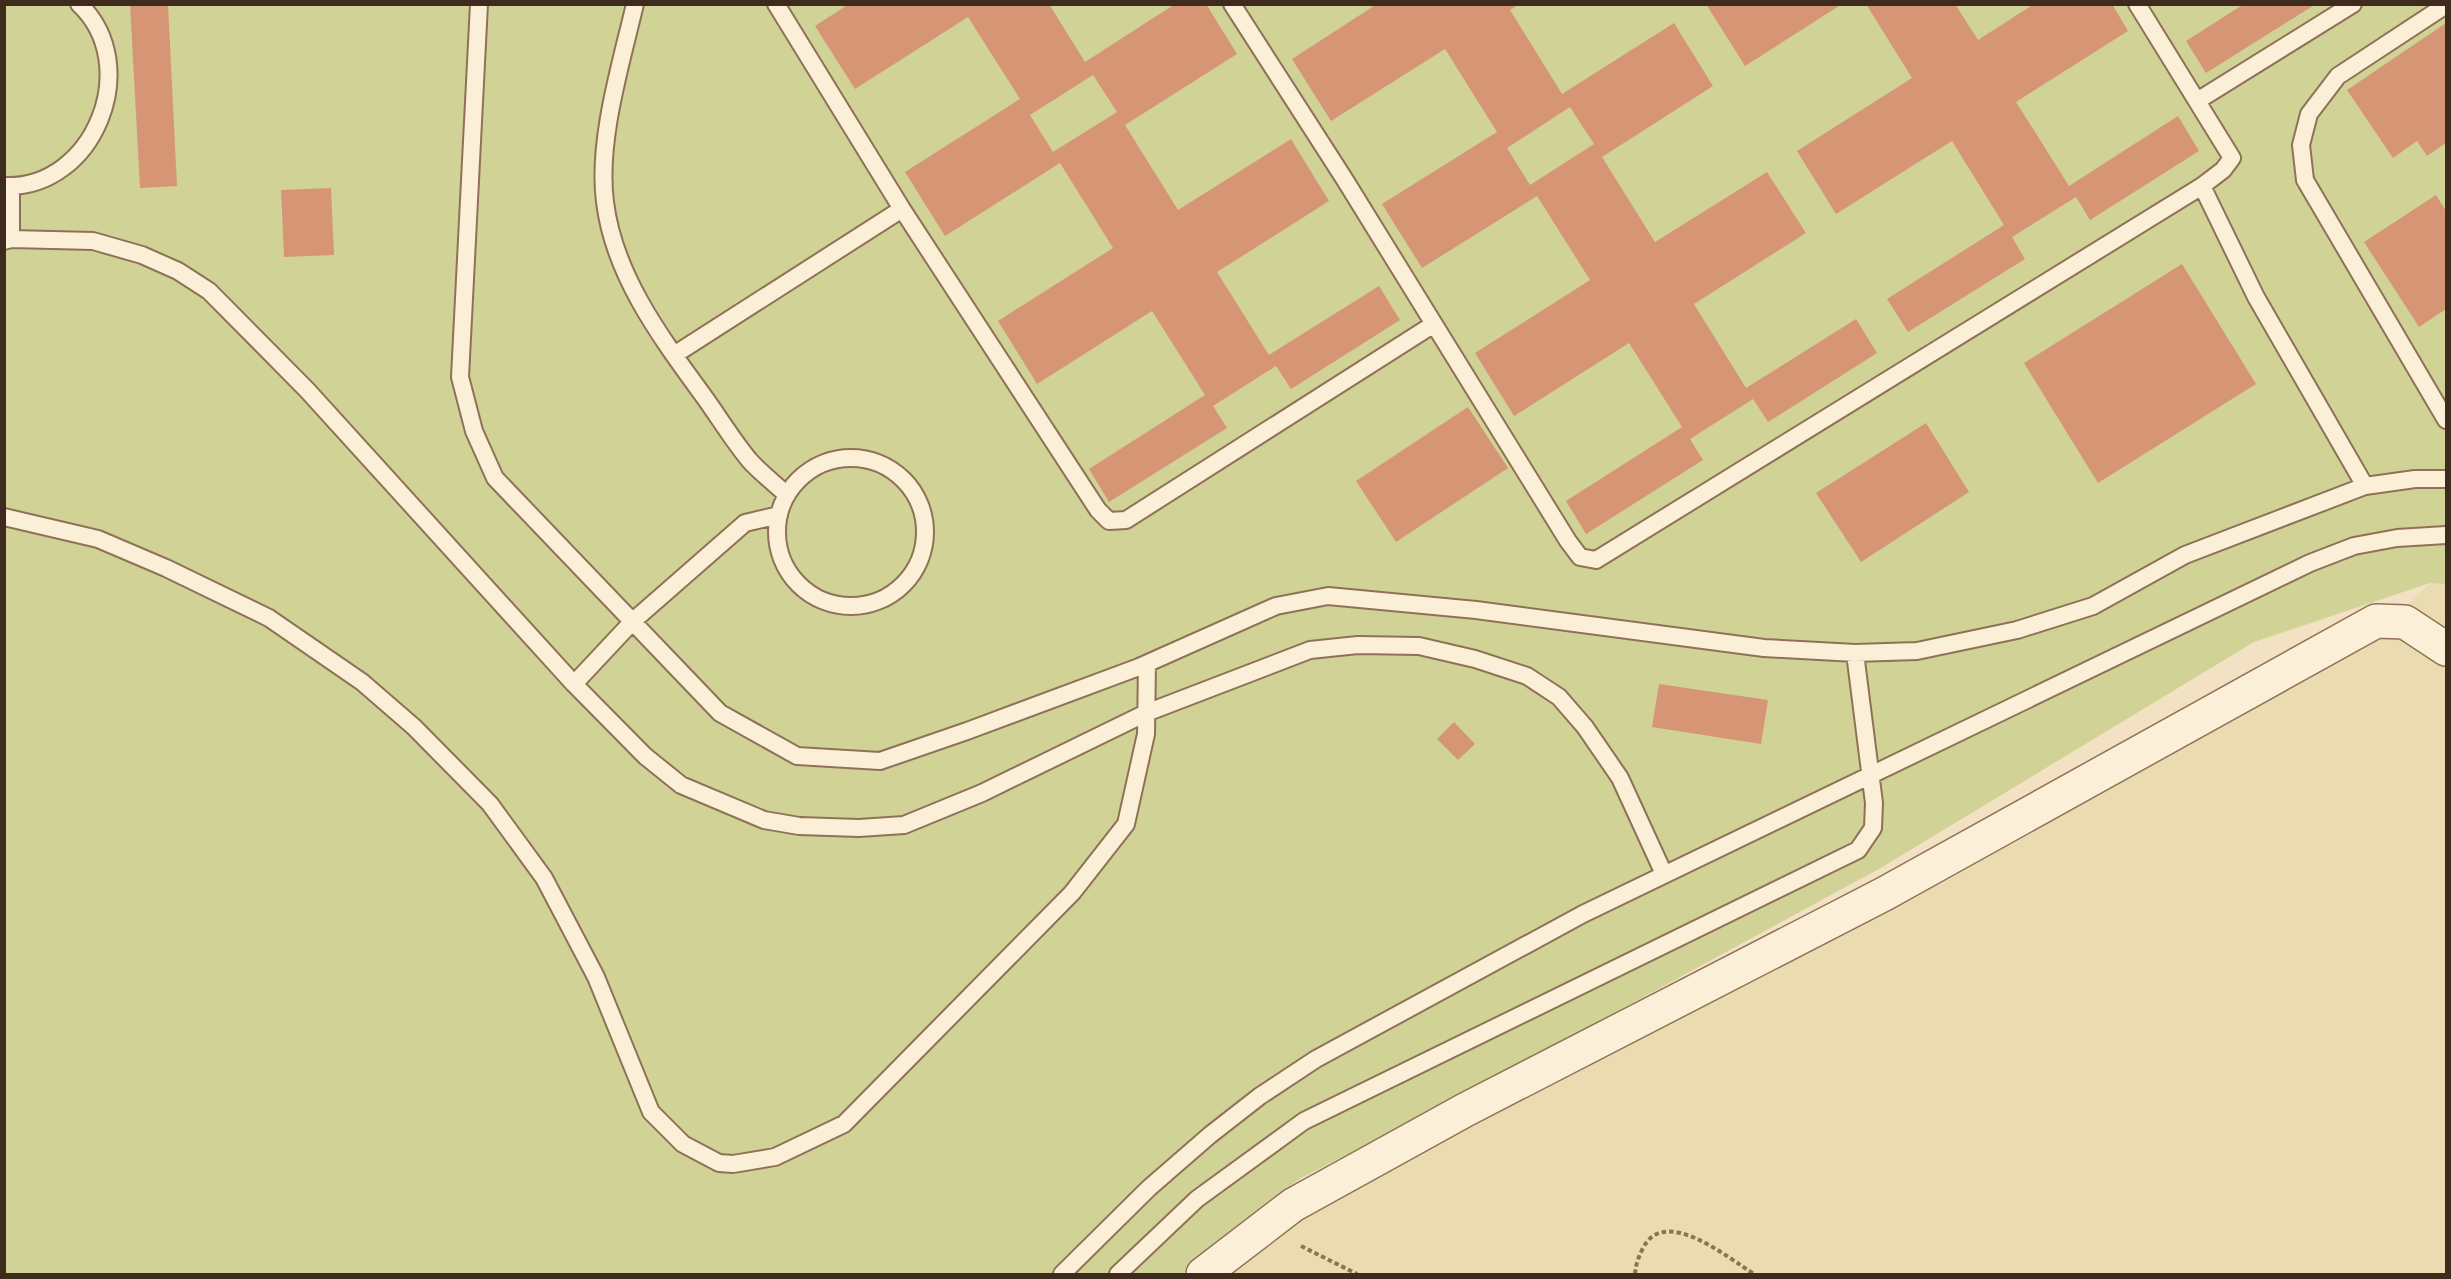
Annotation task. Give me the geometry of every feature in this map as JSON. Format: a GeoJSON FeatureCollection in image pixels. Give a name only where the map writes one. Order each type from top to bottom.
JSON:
{"type":"FeatureCollection","features":[{"type":"Feature","properties":{"kind":"street"},"geometry":{"type":"LineString","coordinates":[[1203,1275],[1293,1205],[1465,1110],[1884,894],[2376,621],[2405,622],[2446,649]]}},
{"type":"Feature","properties":{"kind":"lane"},"geometry":{"type":"LineString","coordinates":[[79,4],[99,32],[107,57],[109,83],[105,109],[95,132],[73,159],[60,169],[36,181],[8,186],[8,240],[93,241],[151,259],[178,271],[209,291],[307,390],[574,684],[645,756],[681,785],[764,820],[799,826],[859,828],[903,825],[982,793],[1146,713],[1310,650],[1358,645],[1419,646],[1475,659],[1527,676],[1559,697],[1586,728],[1620,778],[1664,874]]}},
{"type":"Feature","properties":{"kind":"lane"},"geometry":{"type":"LineString","coordinates":[[479,4],[460,377],[474,431],[495,478],[720,712],[797,756],[880,761],[978,728],[1147,664],[1275,606],[1328,596],[1476,610],[1764,648],[1855,653],[1917,651],[2017,630],[2093,606],[2185,555],[2365,486],[2415,479],[2446,479]]}},
{"type":"Feature","properties":{"kind":"lane"},"geometry":{"type":"LineString","coordinates":[[635,4],[619,72],[605,149],[605,202],[620,261],[646,314],[674,356],[751,462],[787,495]]}},
{"type":"Feature","properties":{"kind":"lane"},"geometry":{"type":"LineString","coordinates":[[776,4],[903,209],[1098,510],[1109,521],[1126,520],[1434,324]]}},
{"type":"Feature","properties":{"kind":"lane"},"geometry":{"type":"LineString","coordinates":[[1232,4],[1345,180],[1568,541],[1580,557],[1596,560],[2202,186],[2223,170],[2232,158],[2138,4]]}},
{"type":"Feature","properties":{"kind":"lane"},"geometry":{"type":"LineString","coordinates":[[2197,101],[2353,4]]}},
{"type":"Feature","properties":{"kind":"lane"},"geometry":{"type":"LineString","coordinates":[[2446,5],[2338,76],[2309,114],[2301,145],[2305,180],[2446,420]]}},
{"type":"Feature","properties":{"kind":"lane"},"geometry":{"type":"LineString","coordinates":[[2202,186],[2256,297],[2365,486]]}},
{"type":"Feature","properties":{"kind":"lane"},"geometry":{"type":"LineString","coordinates":[[674,356],[903,209]]}},
{"type":"Feature","properties":{"kind":"lane"},"geometry":{"type":"LineString","coordinates":[[859,458],[879,463],[897,474],[912,489],[922,508],[926,529],[923,550],[915,569],[902,586],[884,598],[864,605],[843,606],[823,601],[805,591],[790,575],[780,556],[777,536],[779,515],[787,495],[800,478],[818,466],[838,459],[859,458]]}},
{"type":"Feature","properties":{"kind":"lane"},"geometry":{"type":"LineString","coordinates":[[574,684],[633,621],[745,523],[779,515]]}},
{"type":"Feature","properties":{"kind":"lane"},"geometry":{"type":"LineString","coordinates":[[4,517],[98,539],[166,568],[269,618],[362,682],[414,727],[490,804],[544,878],[596,977],[651,1112],[683,1144],[719,1162],[733,1164],[775,1157],[844,1124],[1072,893],[1126,824],[1146,734],[1147,664]]}},
{"type":"Feature","properties":{"kind":"lane"},"geometry":{"type":"LineString","coordinates":[[1062,1275],[1149,1188],[1210,1135],[1270,1090],[1317,1059],[1583,914],[2310,563],[2354,546],[2397,538],[2446,535]]}},
{"type":"Feature","properties":{"kind":"lane"},"geometry":{"type":"LineString","coordinates":[[1118,1275],[1197,1199],[1304,1121],[1858,850],[1873,828],[1874,803],[1855,653]]}},
{"type":"Feature","properties":{"kind":"path"},"geometry":{"type":"LineString","coordinates":[[1268,1224],[1294,1242],[1357,1275]]}},
{"type":"Feature","properties":{"kind":"path"},"geometry":{"type":"LineString","coordinates":[[1635,1275],[1636,1262],[1648,1239],[1665,1230],[1690,1235],[1754,1275]]}},
{"type":"Feature","properties":{"kind":"shaded area"},"geometry":{"type":"Polygon","coordinates":[[[2430,583],[2446,584],[2446,1274],[1226,1274],[1313,1208],[2380,632],[2430,583]]]}},
{"type":"Feature","properties":{"kind":"green space"},"geometry":{"type":"Polygon","coordinates":[[[4,5],[2446,5],[2446,584],[2430,583],[2254,642],[1879,869],[1461,1096],[1301,1178],[1213,1244],[1182,1274],[5,1274],[4,5]]]}},
{"type":"Feature","properties":{"kind":"building"},"geometry":{"type":"Polygon","coordinates":[[[130,4],[168,4],[177,186],[140,188],[130,4]]]}},
{"type":"Feature","properties":{"kind":"building"},"geometry":{"type":"Polygon","coordinates":[[[849,4],[1049,4],[1085,62],[1175,4],[1206,4],[1237,54],[1125,125],[1178,210],[1291,139],[1329,201],[1217,272],[1269,355],[1379,286],[1400,320],[1291,389],[1276,366],[1213,406],[1227,428],[1109,502],[1089,469],[1205,395],[1152,311],[1037,384],[998,321],[1113,248],[1060,163],[945,236],[905,172],[1020,99],[968,17],[855,89],[815,26],[849,4]],[[1093,75],[1030,115],[1053,152],[1117,112],[1093,75]]]}},
{"type":"Feature","properties":{"kind":"building"},"geometry":{"type":"Polygon","coordinates":[[[1377,4],[1519,4],[1510,10],[1562,94],[1674,23],[1713,86],[1602,157],[1655,242],[1767,172],[1806,233],[1694,304],[1746,388],[1856,319],[1877,353],[1768,422],[1753,399],[1690,439],[1703,460],[1586,534],[1566,501],[1682,427],[1629,343],[1514,416],[1475,353],[1590,280],[1537,196],[1422,268],[1382,204],[1497,132],[1445,49],[1331,121],[1292,59],[1377,4]],[[1570,107],[1507,148],[1530,185],[1594,144],[1570,107]]]}},
{"type":"Feature","properties":{"kind":"building"},"geometry":{"type":"Polygon","coordinates":[[[1706,4],[1842,4],[1745,66],[1706,4]]]}},
{"type":"Feature","properties":{"kind":"building"},"geometry":{"type":"Polygon","coordinates":[[[1866,4],[1955,4],[1978,40],[2034,4],[2112,4],[2128,31],[2016,102],[2069,186],[2178,116],[2199,151],[2090,220],[2076,197],[2012,237],[2025,259],[1908,332],[1887,299],[2004,225],[1952,141],[1836,214],[1797,151],[1912,78],[1866,4]]]}},
{"type":"Feature","properties":{"kind":"building"},"geometry":{"type":"Polygon","coordinates":[[[2244,4],[2316,4],[2206,73],[2186,41],[2244,4]]]}},
{"type":"Feature","properties":{"kind":"building"},"geometry":{"type":"Polygon","coordinates":[[[2446,23],[2446,143],[2427,156],[2417,141],[2393,158],[2347,90],[2446,23]]]}},
{"type":"Feature","properties":{"kind":"building"},"geometry":{"type":"Polygon","coordinates":[[[331,188],[334,255],[284,257],[281,190],[331,188]]]}},
{"type":"Feature","properties":{"kind":"building"},"geometry":{"type":"Polygon","coordinates":[[[2436,195],[2446,211],[2446,309],[2419,327],[2364,242],[2436,195]]]}},
{"type":"Feature","properties":{"kind":"building"},"geometry":{"type":"Polygon","coordinates":[[[2182,264],[2256,384],[2098,483],[2024,363],[2182,264]]]}},
{"type":"Feature","properties":{"kind":"building"},"geometry":{"type":"Polygon","coordinates":[[[1468,407],[1508,468],[1396,542],[1356,481],[1468,407]]]}},
{"type":"Feature","properties":{"kind":"building"},"geometry":{"type":"Polygon","coordinates":[[[1926,423],[1969,492],[1861,562],[1816,493],[1926,423]]]}},
{"type":"Feature","properties":{"kind":"building"},"geometry":{"type":"Polygon","coordinates":[[[1659,684],[1768,700],[1761,744],[1652,727],[1659,684]]]}},
{"type":"Feature","properties":{"kind":"building"},"geometry":{"type":"Polygon","coordinates":[[[1454,722],[1475,744],[1458,760],[1437,739],[1454,722]]]}}]}
